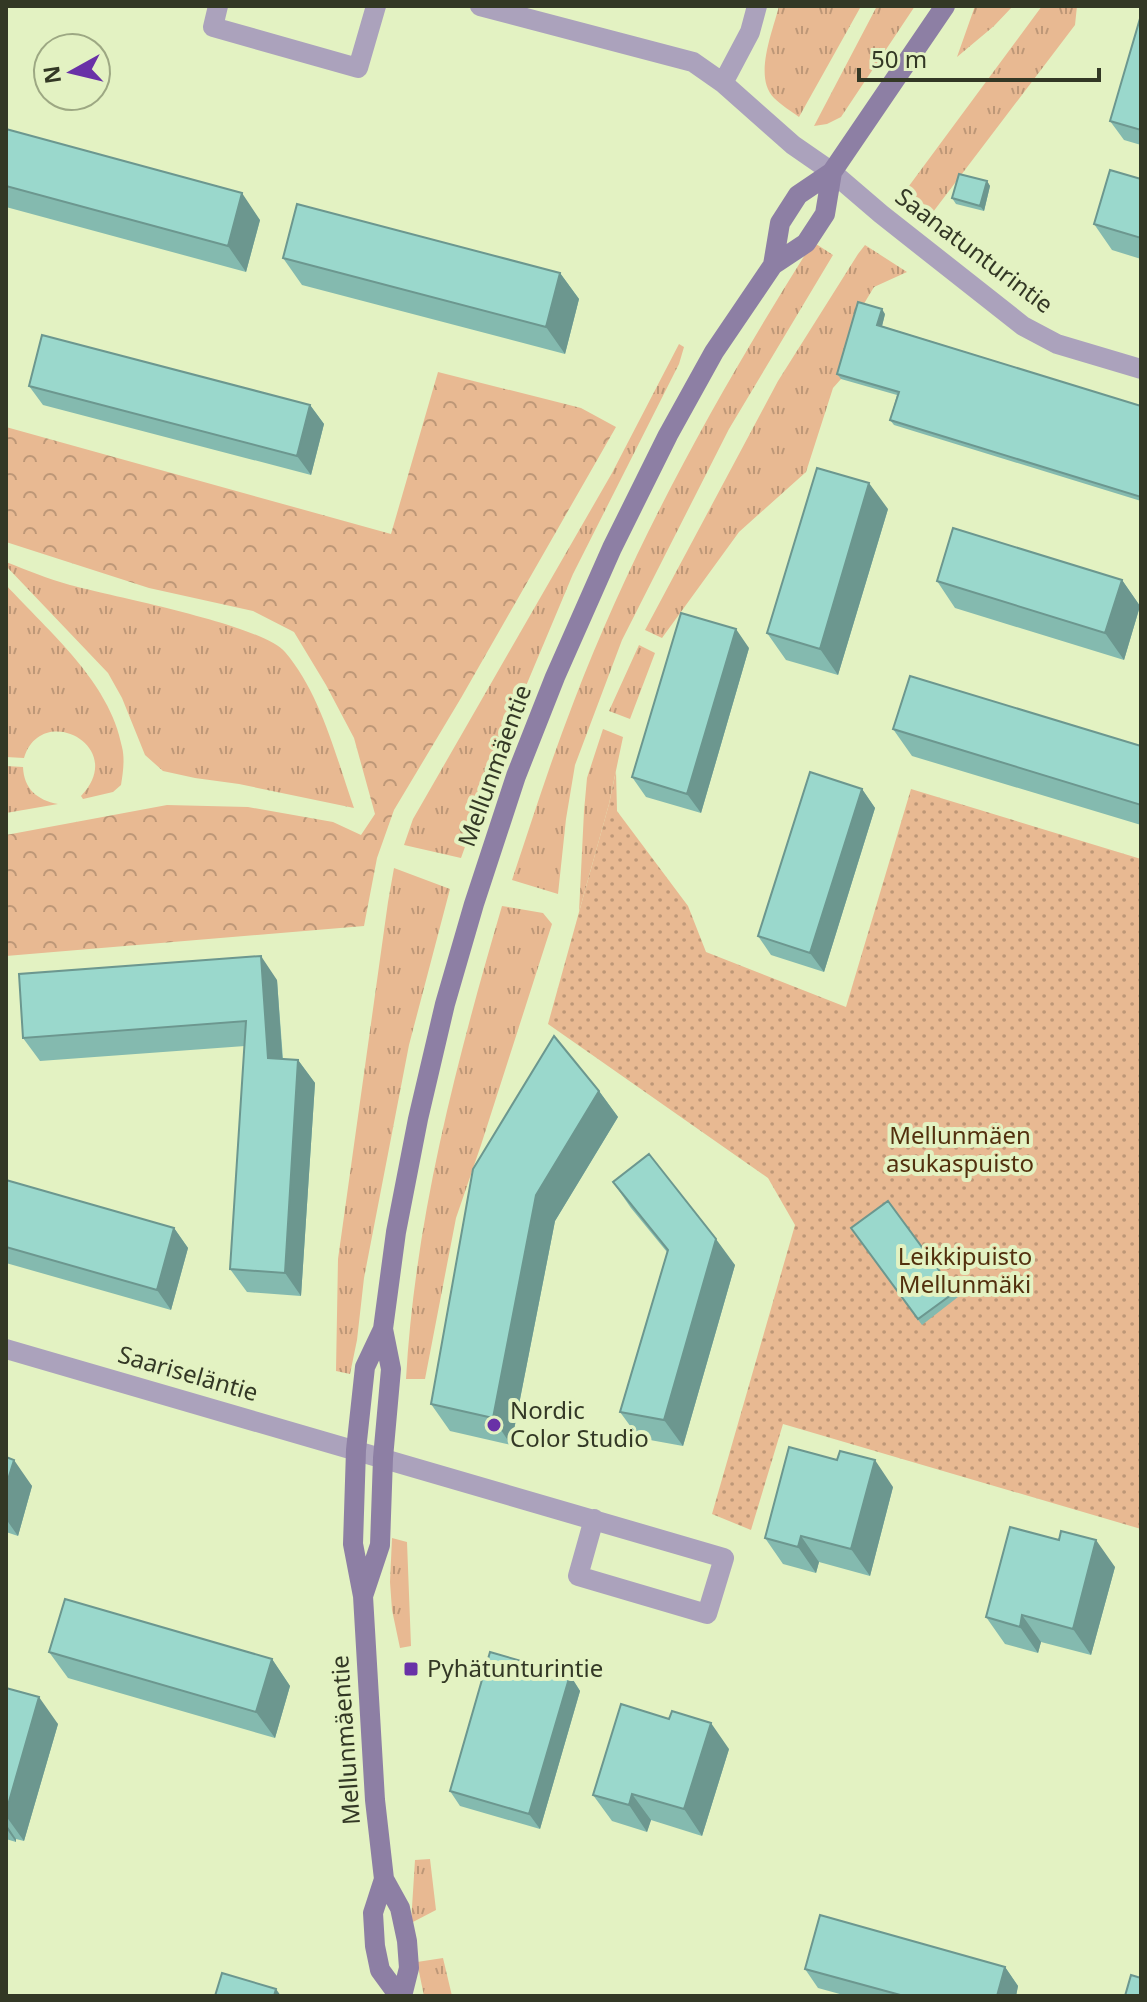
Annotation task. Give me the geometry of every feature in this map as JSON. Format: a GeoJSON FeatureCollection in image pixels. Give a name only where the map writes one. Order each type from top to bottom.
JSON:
{"type":"FeatureCollection","features":[{"type":"Feature","properties":{"kind":"main road","name":"Mellunmäentie"},"geometry":{"type":"LineString","coordinates":[[773,265],[780,223],[798,195],[832,172],[945,6]]}},
{"type":"Feature","properties":{"kind":"main road","name":"Mellunmäentie"},"geometry":{"type":"LineString","coordinates":[[400,1996],[409,1968],[407,1941],[400,1908],[384,1879],[375,1800],[363,1596],[353,1544],[356,1450],[365,1367],[383,1329],[396,1232],[445,1004],[516,776],[555,677],[612,548],[668,435],[714,352],[773,265],[806,243],[825,214],[832,172]]}},
{"type":"Feature","properties":{"kind":"main road","name":"Mellunmäentie"},"geometry":{"type":"LineString","coordinates":[[363,1596],[380,1545],[383,1458],[391,1369],[383,1329]]}},
{"type":"Feature","properties":{"kind":"main road","name":"Mellunmäentie"},"geometry":{"type":"LineString","coordinates":[[384,1879],[373,1913],[375,1946],[380,1970],[400,1996]]}},
{"type":"Feature","properties":{"kind":"street"},"geometry":{"type":"LineString","coordinates":[[218,6],[213,27],[358,68],[376,6]]}},
{"type":"Feature","properties":{"kind":"street","name":"Saanatunturintie"},"geometry":{"type":"LineString","coordinates":[[480,6],[693,62],[1023,326],[1057,344],[1141,369]]}},
{"type":"Feature","properties":{"kind":"street"},"geometry":{"type":"LineString","coordinates":[[723,83],[750,32],[757,6]]}},
{"type":"Feature","properties":{"kind":"street","name":"Saariseläntie"},"geometry":{"type":"LineString","coordinates":[[6,1349],[356,1450]]}},
{"type":"Feature","properties":{"kind":"street"},"geometry":{"type":"LineString","coordinates":[[356,1450],[594,1519],[724,1558],[707,1614],[578,1576],[594,1519]]}},
{"type":"Feature","properties":{"kind":"green space"},"geometry":{"type":"Polygon","coordinates":[[[779,6],[860,8],[799,117],[774,98],[765,78],[766,54],[779,6]]]}},
{"type":"Feature","properties":{"kind":"green space"},"geometry":{"type":"Polygon","coordinates":[[[877,6],[915,6],[841,117],[814,126],[877,6]]]}},
{"type":"Feature","properties":{"kind":"green space"},"geometry":{"type":"Polygon","coordinates":[[[975,6],[1013,6],[957,57],[975,6]]]}},
{"type":"Feature","properties":{"kind":"green space"},"geometry":{"type":"Polygon","coordinates":[[[1042,6],[1077,6],[1075,25],[933,212],[906,190],[1042,6]]]}},
{"type":"Feature","properties":{"kind":"green space"},"geometry":{"type":"Polygon","coordinates":[[[813,242],[833,255],[729,429],[622,640],[575,765],[558,894],[512,880],[566,723],[625,581],[713,409],[813,242]]]}},
{"type":"Feature","properties":{"kind":"green space"},"geometry":{"type":"Polygon","coordinates":[[[865,245],[907,272],[874,287],[862,307],[841,379],[833,388],[806,472],[739,532],[662,638],[645,630],[778,381],[865,245]]]}},
{"type":"Feature","properties":{"kind":"green space"},"geometry":{"type":"Polygon","coordinates":[[[679,344],[684,347],[679,364],[573,574],[505,736],[461,858],[404,845],[413,819],[612,473],[679,344]]]}},
{"type":"Feature","properties":{"kind":"green space"},"geometry":{"type":"Polygon","coordinates":[[[438,372],[581,408],[616,427],[394,810],[377,858],[364,926],[6,956],[6,835],[167,805],[248,807],[333,822],[361,835],[375,814],[354,738],[294,632],[253,611],[149,588],[6,542],[6,427],[391,534],[438,372]]]}},
{"type":"Feature","properties":{"kind":"green space"},"geometry":{"type":"Polygon","coordinates":[[[6,562],[70,585],[218,622],[271,642],[285,652],[298,669],[318,706],[354,808],[163,771],[145,755],[122,698],[108,673],[6,566],[6,562]]]}},
{"type":"Feature","properties":{"kind":"green space"},"geometry":{"type":"Polygon","coordinates":[[[6,585],[76,659],[105,701],[115,723],[123,756],[121,785],[113,792],[83,799],[81,796],[93,778],[95,761],[89,747],[77,737],[62,732],[47,733],[33,741],[24,758],[6,757],[6,585]]]}},
{"type":"Feature","properties":{"kind":"green space"},"geometry":{"type":"Polygon","coordinates":[[[639,645],[655,653],[630,719],[609,711],[639,645]]]}},
{"type":"Feature","properties":{"kind":"green space"},"geometry":{"type":"Polygon","coordinates":[[[603,729],[623,737],[609,804],[579,912],[587,778],[603,729]]]}},
{"type":"Feature","properties":{"kind":"green space"},"geometry":{"type":"Polygon","coordinates":[[[6,766],[23,767],[26,782],[33,792],[44,800],[58,804],[6,813],[6,766]]]}},
{"type":"Feature","properties":{"kind":"green space","name":"Mellunmäen asukaspuisto"},"geometry":{"type":"Polygon","coordinates":[[[616,771],[617,811],[688,906],[706,952],[846,1007],[911,789],[1141,859],[1141,1529],[783,1424],[751,1530],[712,1514],[795,1225],[768,1178],[548,1024],[616,771]]]}},
{"type":"Feature","properties":{"kind":"green space"},"geometry":{"type":"Polygon","coordinates":[[[394,868],[450,889],[409,1045],[364,1278],[350,1374],[336,1371],[338,1259],[394,868]]]}},
{"type":"Feature","properties":{"kind":"green space"},"geometry":{"type":"Polygon","coordinates":[[[502,906],[543,913],[552,924],[456,1218],[425,1379],[406,1379],[418,1259],[428,1199],[454,1081],[502,906]]]}},
{"type":"Feature","properties":{"kind":"green space"},"geometry":{"type":"Polygon","coordinates":[[[392,1538],[407,1542],[411,1646],[400,1648],[392,1610],[392,1538]]]}},
{"type":"Feature","properties":{"kind":"green space"},"geometry":{"type":"Polygon","coordinates":[[[430,1859],[436,1910],[411,1923],[415,1860],[430,1859]]]}},
{"type":"Feature","properties":{"kind":"green space"},"geometry":{"type":"Polygon","coordinates":[[[443,1958],[452,1996],[424,1996],[417,1962],[443,1958]]]}},
{"type":"Feature","properties":{"kind":"building"},"geometry":{"type":"Polygon","coordinates":[[[1141,15],[1141,130],[1110,121],[1141,15]]]}},
{"type":"Feature","properties":{"kind":"building"},"geometry":{"type":"Polygon","coordinates":[[[6,129],[242,193],[228,246],[6,186],[6,129]]]}},
{"type":"Feature","properties":{"kind":"building"},"geometry":{"type":"Polygon","coordinates":[[[1110,170],[1141,179],[1141,238],[1094,224],[1110,170]]]}},
{"type":"Feature","properties":{"kind":"building"},"geometry":{"type":"Polygon","coordinates":[[[959,174],[987,181],[980,206],[952,198],[959,174]]]}},
{"type":"Feature","properties":{"kind":"building"},"geometry":{"type":"Polygon","coordinates":[[[297,204],[560,273],[546,327],[283,258],[297,204]]]}},
{"type":"Feature","properties":{"kind":"building"},"geometry":{"type":"Polygon","coordinates":[[[858,302],[882,309],[877,325],[1141,406],[1141,497],[890,420],[899,392],[837,374],[858,302]]]}},
{"type":"Feature","properties":{"kind":"building"},"geometry":{"type":"Polygon","coordinates":[[[42,335],[310,405],[297,456],[29,386],[42,335]]]}},
{"type":"Feature","properties":{"kind":"building"},"geometry":{"type":"Polygon","coordinates":[[[817,468],[869,483],[820,649],[767,633],[817,468]]]}},
{"type":"Feature","properties":{"kind":"building"},"geometry":{"type":"Polygon","coordinates":[[[953,528],[1122,580],[1105,633],[937,581],[953,528]]]}},
{"type":"Feature","properties":{"kind":"building"},"geometry":{"type":"Polygon","coordinates":[[[681,613],[736,629],[687,794],[632,777],[681,613]]]}},
{"type":"Feature","properties":{"kind":"building"},"geometry":{"type":"Polygon","coordinates":[[[910,676],[1141,746],[1141,805],[893,729],[910,676]]]}},
{"type":"Feature","properties":{"kind":"building"},"geometry":{"type":"Polygon","coordinates":[[[810,772],[862,789],[810,953],[758,936],[810,772]]]}},
{"type":"Feature","properties":{"kind":"building"},"geometry":{"type":"Polygon","coordinates":[[[261,956],[268,1058],[298,1060],[285,1273],[230,1269],[246,1021],[23,1038],[19,974],[261,956]]]}},
{"type":"Feature","properties":{"kind":"building"},"geometry":{"type":"Polygon","coordinates":[[[554,1036],[599,1091],[536,1195],[493,1418],[431,1404],[473,1169],[554,1036]]]}},
{"type":"Feature","properties":{"kind":"building"},"geometry":{"type":"Polygon","coordinates":[[[649,1154],[716,1239],[664,1420],[620,1412],[668,1250],[613,1182],[649,1154]]]}},
{"type":"Feature","properties":{"kind":"building"},"geometry":{"type":"Polygon","coordinates":[[[6,1180],[174,1228],[157,1290],[6,1247],[6,1180]]]}},
{"type":"Feature","properties":{"kind":"building"},"geometry":{"type":"Polygon","coordinates":[[[888,1201],[955,1292],[918,1319],[851,1228],[888,1201]]]}},
{"type":"Feature","properties":{"kind":"building"},"geometry":{"type":"Polygon","coordinates":[[[789,1447],[837,1460],[840,1451],[875,1460],[851,1549],[801,1536],[798,1547],[765,1538],[789,1447]]]}},
{"type":"Feature","properties":{"kind":"building"},"geometry":{"type":"Polygon","coordinates":[[[6,1457],[14,1460],[6,1486],[6,1457]]]}},
{"type":"Feature","properties":{"kind":"building"},"geometry":{"type":"Polygon","coordinates":[[[1010,1527],[1059,1540],[1061,1531],[1096,1540],[1073,1629],[1022,1615],[1020,1627],[986,1617],[1010,1527]]]}},
{"type":"Feature","properties":{"kind":"building"},"geometry":{"type":"Polygon","coordinates":[[[65,1599],[272,1659],[256,1712],[49,1652],[65,1599]]]}},
{"type":"Feature","properties":{"kind":"building"},"geometry":{"type":"Polygon","coordinates":[[[490,1652],[570,1675],[529,1814],[450,1791],[490,1652]]]}},
{"type":"Feature","properties":{"kind":"building"},"geometry":{"type":"Polygon","coordinates":[[[6,1688],[39,1697],[6,1812],[6,1688]]]}},
{"type":"Feature","properties":{"kind":"building"},"geometry":{"type":"Polygon","coordinates":[[[621,1704],[669,1719],[672,1711],[711,1723],[684,1809],[632,1794],[629,1805],[593,1795],[621,1704]]]}},
{"type":"Feature","properties":{"kind":"building"},"geometry":{"type":"Polygon","coordinates":[[[820,1915],[1005,1967],[997,1996],[904,1996],[805,1969],[820,1915]]]}},
{"type":"Feature","properties":{"kind":"building"},"geometry":{"type":"Polygon","coordinates":[[[222,1973],[276,1989],[274,1996],[215,1996],[222,1973]]]}},
{"type":"Feature","properties":{"kind":"building"},"geometry":{"type":"Polygon","coordinates":[[[1131,1975],[1141,1978],[1141,1996],[1125,1996],[1131,1975]]]}},
{"type":"Feature","properties":{"kind":"place","name":"Nordic Color Studio"},"geometry":{"type":"Point","coordinates":[494,1425]}},
{"type":"Feature","properties":{"kind":"place","name":"Pyhätunturintie"},"geometry":{"type":"Point","coordinates":[411,1669]}},
{"type":"Feature","properties":{"kind":"park label","name":"Leikkipuisto Mellunmäki"},"geometry":{"type":"Point","coordinates":[965,1271]}}]}
